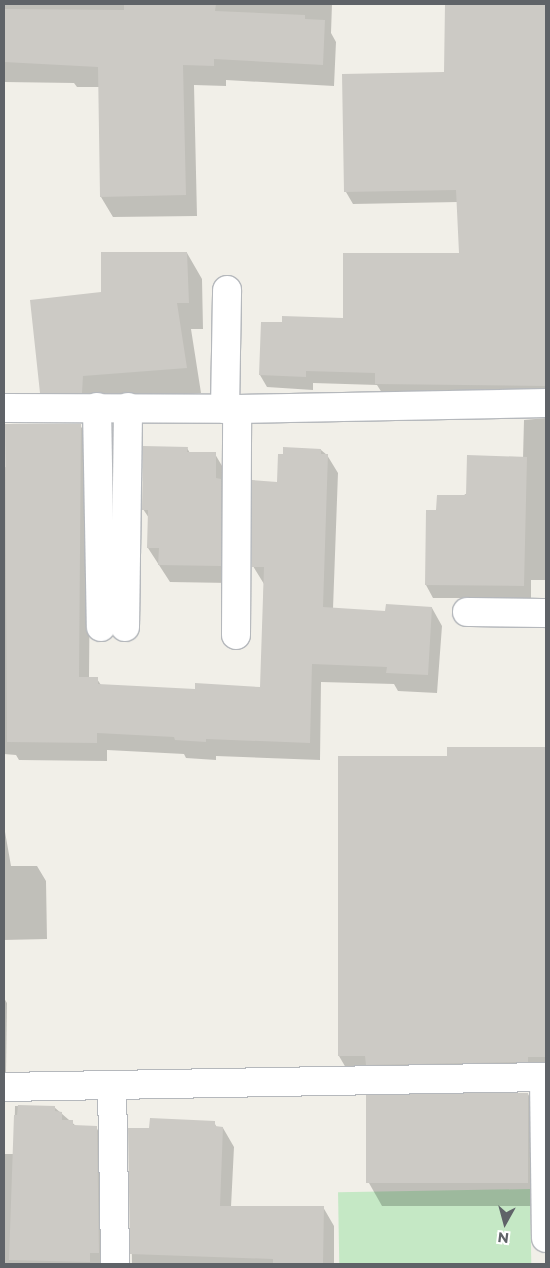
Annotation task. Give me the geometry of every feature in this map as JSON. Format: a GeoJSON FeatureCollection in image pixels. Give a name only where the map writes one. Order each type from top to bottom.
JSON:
{"type":"FeatureCollection","features":[{"type":"Feature","properties":{"kind":"street"},"geometry":{"type":"LineString","coordinates":[[227,290],[236,636]]}},
{"type":"Feature","properties":{"kind":"street"},"geometry":{"type":"LineString","coordinates":[[4,408],[128,407],[231,409],[546,403]]}},
{"type":"Feature","properties":{"kind":"street"},"geometry":{"type":"LineString","coordinates":[[97,407],[113,627],[128,407]]}},
{"type":"Feature","properties":{"kind":"street"},"geometry":{"type":"LineString","coordinates":[[467,612],[546,613]]}},
{"type":"Feature","properties":{"kind":"street"},"geometry":{"type":"LineString","coordinates":[[4,1086],[545,1078],[546,1238]]}},
{"type":"Feature","properties":{"kind":"street"},"geometry":{"type":"LineString","coordinates":[[112,1085],[115,1264]]}},
{"type":"Feature","properties":{"kind":"green space"},"geometry":{"type":"Polygon","coordinates":[[[530,1189],[531,1264],[339,1264],[338,1192],[530,1189]]]}},
{"type":"Feature","properties":{"kind":"building"},"geometry":{"type":"Polygon","coordinates":[[[124,4],[216,4],[215,11],[305,15],[305,19],[325,20],[323,65],[214,59],[214,66],[183,65],[186,195],[100,197],[98,67],[4,62],[4,9],[124,10],[124,4]]]}},
{"type":"Feature","properties":{"kind":"building"},"geometry":{"type":"Polygon","coordinates":[[[445,4],[546,4],[546,386],[375,384],[375,373],[306,371],[306,377],[259,375],[261,322],[282,322],[282,316],[343,318],[343,253],[459,253],[456,190],[344,192],[342,74],[444,72],[445,4]]]}},
{"type":"Feature","properties":{"kind":"building"},"geometry":{"type":"Polygon","coordinates":[[[101,252],[187,252],[189,303],[177,303],[187,368],[83,376],[82,393],[40,393],[30,300],[101,292],[101,252]]]}},
{"type":"Feature","properties":{"kind":"building"},"geometry":{"type":"Polygon","coordinates":[[[5,424],[81,424],[79,677],[98,677],[98,684],[195,689],[195,683],[260,687],[264,567],[252,567],[252,480],[277,482],[278,454],[283,454],[283,447],[321,449],[321,454],[328,454],[323,607],[385,611],[386,604],[432,607],[428,675],[386,673],[387,667],[312,664],[310,743],[206,739],[206,742],[175,740],[174,737],[97,733],[97,743],[7,742],[5,424]]]}},
{"type":"Feature","properties":{"kind":"building"},"geometry":{"type":"Polygon","coordinates":[[[143,446],[188,447],[187,452],[216,452],[216,478],[221,479],[221,566],[158,565],[159,548],[147,548],[148,510],[142,510],[143,446]]]}},
{"type":"Feature","properties":{"kind":"building"},"geometry":{"type":"Polygon","coordinates":[[[467,455],[527,457],[524,586],[425,585],[426,510],[436,510],[437,495],[466,495],[467,455]]]}},
{"type":"Feature","properties":{"kind":"building"},"geometry":{"type":"Polygon","coordinates":[[[447,747],[546,747],[546,1057],[528,1057],[528,1062],[366,1065],[365,1056],[338,1056],[338,756],[447,756],[447,747]]]}},
{"type":"Feature","properties":{"kind":"building"},"geometry":{"type":"Polygon","coordinates":[[[366,1093],[528,1093],[528,1183],[366,1183],[366,1093]]]}},
{"type":"Feature","properties":{"kind":"building"},"geometry":{"type":"Polygon","coordinates":[[[18,1105],[55,1106],[55,1111],[62,1112],[62,1120],[73,1120],[73,1125],[97,1126],[99,1253],[90,1253],[90,1262],[9,1260],[14,1115],[17,1115],[18,1105]]]}},
{"type":"Feature","properties":{"kind":"building"},"geometry":{"type":"Polygon","coordinates":[[[150,1118],[215,1121],[215,1126],[223,1127],[220,1206],[324,1206],[323,1264],[273,1264],[273,1259],[130,1254],[128,1128],[149,1128],[150,1118]]]}}]}
